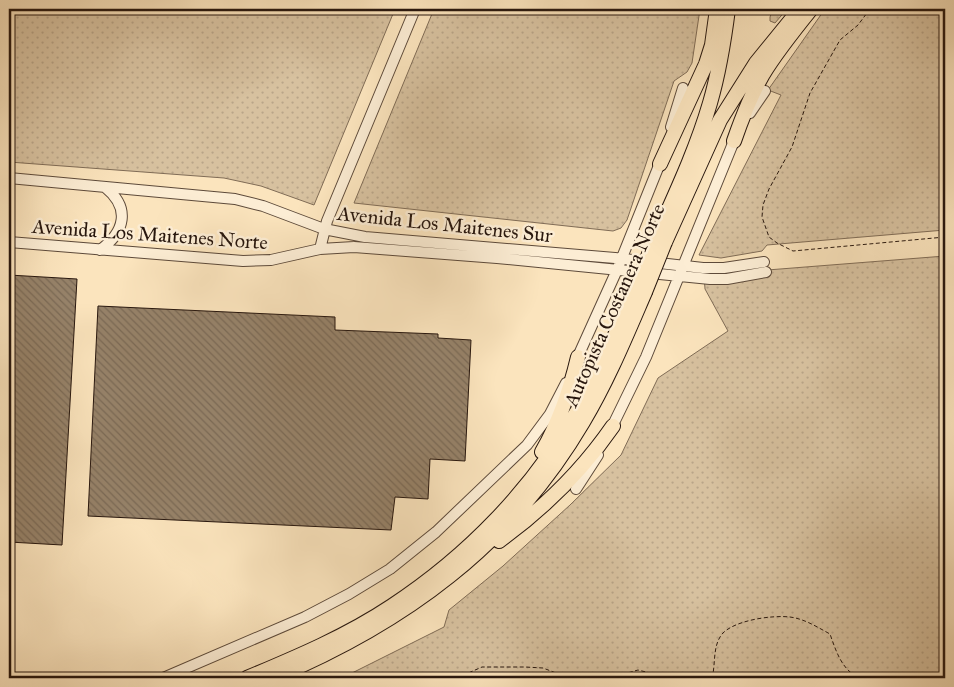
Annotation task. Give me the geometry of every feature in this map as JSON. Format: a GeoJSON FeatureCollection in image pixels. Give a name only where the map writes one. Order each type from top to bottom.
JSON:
{"type":"FeatureCollection","features":[{"type":"Feature","properties":{"kind":"highway"},"geometry":{"type":"LineString","coordinates":[[660,164],[706,64],[712,45],[717,9]]}},
{"type":"Feature","properties":{"kind":"highway","name":"Autopista Costanera Norte"},"geometry":{"type":"LineString","coordinates":[[273,678],[343,646],[414,604],[465,564],[516,514],[568,447],[608,374],[660,242],[707,112],[720,59],[728,9]]}},
{"type":"Feature","properties":{"kind":"highway","name":"Autopista Costanera Norte"},"geometry":{"type":"LineString","coordinates":[[660,242],[720,120],[756,63],[800,9]]}},
{"type":"Feature","properties":{"kind":"highway"},"geometry":{"type":"LineString","coordinates":[[734,141],[749,102],[762,76],[777,52],[811,9]]}},
{"type":"Feature","properties":{"kind":"highway","name":"Autopista Costanera Norte"},"geometry":{"type":"LineString","coordinates":[[247,678],[337,637],[392,606],[439,572],[488,529],[531,479],[570,423],[640,291]]}},
{"type":"Feature","properties":{"kind":"highway"},"geometry":{"type":"LineString","coordinates":[[488,529],[530,472],[552,434],[566,400],[578,357]]}},
{"type":"Feature","properties":{"kind":"highway"},"geometry":{"type":"LineString","coordinates":[[465,564],[518,527],[556,492],[586,462],[613,426]]}},
{"type":"Feature","properties":{"kind":"street"},"geometry":{"type":"LineString","coordinates":[[320,249],[324,229],[415,9]]}},
{"type":"Feature","properties":{"kind":"street"},"geometry":{"type":"LineString","coordinates":[[163,678],[289,624],[327,606],[371,581],[417,549],[527,445],[550,414],[617,270],[660,164],[683,88]]}},
{"type":"Feature","properties":{"kind":"street"},"geometry":{"type":"LineString","coordinates":[[576,489],[594,462],[635,382],[734,141],[765,91]]}},
{"type":"Feature","properties":{"kind":"street","name":"Avenida Los Maitenes Sur"},"geometry":{"type":"LineString","coordinates":[[9,178],[235,199],[263,206],[324,229],[365,237],[497,253],[621,259],[680,271],[765,267]]}},
{"type":"Feature","properties":{"kind":"street"},"geometry":{"type":"LineString","coordinates":[[100,250],[115,236],[122,222],[120,205],[114,195],[105,187]]}},
{"type":"Feature","properties":{"kind":"street","name":"Avenida Los Maitenes Norte"},"geometry":{"type":"LineString","coordinates":[[9,242],[220,260],[259,261],[290,257],[320,249],[354,247],[497,253],[617,270],[680,271]]}},
{"type":"Feature","properties":{"kind":"path"},"geometry":{"type":"LineString","coordinates":[[870,9],[858,25],[840,40],[810,93],[792,147],[768,189],[763,205],[762,217],[765,227],[769,237],[793,251],[945,237]]}},
{"type":"Feature","properties":{"kind":"path"},"geometry":{"type":"LineString","coordinates":[[712,678],[716,648],[722,634],[735,625],[748,620],[790,617],[808,622],[830,634],[841,661],[852,675],[860,678]]}},
{"type":"Feature","properties":{"kind":"path"},"geometry":{"type":"LineString","coordinates":[[457,678],[482,667],[543,668],[569,678]]}},
{"type":"Feature","properties":{"kind":"path"},"geometry":{"type":"LineString","coordinates":[[610,678],[638,670],[670,678]]}},
{"type":"Feature","properties":{"kind":"path"},"geometry":{"type":"LineString","coordinates":[[886,678],[905,678]]}},
{"type":"Feature","properties":{"kind":"shaded area"},"geometry":{"type":"Polygon","coordinates":[[[9,9],[395,9],[314,205],[261,186],[224,178],[9,162],[9,9]]]}},
{"type":"Feature","properties":{"kind":"shaded area"},"geometry":{"type":"Polygon","coordinates":[[[434,9],[700,9],[692,63],[687,72],[674,81],[627,220],[621,228],[613,231],[354,203],[434,9]]]}},
{"type":"Feature","properties":{"kind":"shaded area"},"geometry":{"type":"Polygon","coordinates":[[[773,9],[787,9],[775,23],[770,21],[773,9]]]}},
{"type":"Feature","properties":{"kind":"shaded area"},"geometry":{"type":"Polygon","coordinates":[[[825,9],[945,9],[945,230],[767,245],[762,251],[721,258],[699,255],[781,95],[768,90],[825,9]]]}},
{"type":"Feature","properties":{"kind":"shaded area"},"geometry":{"type":"Polygon","coordinates":[[[945,256],[945,678],[342,678],[444,627],[449,610],[503,566],[621,455],[658,378],[728,331],[705,289],[704,275],[945,256]]]}},
{"type":"Feature","properties":{"kind":"building"},"geometry":{"type":"Polygon","coordinates":[[[9,275],[77,279],[62,545],[9,542],[9,275]]]}},
{"type":"Feature","properties":{"kind":"building"},"geometry":{"type":"Polygon","coordinates":[[[98,306],[335,317],[335,330],[438,334],[438,338],[471,340],[465,461],[430,459],[428,499],[395,497],[391,530],[88,516],[98,306]]]}}]}
